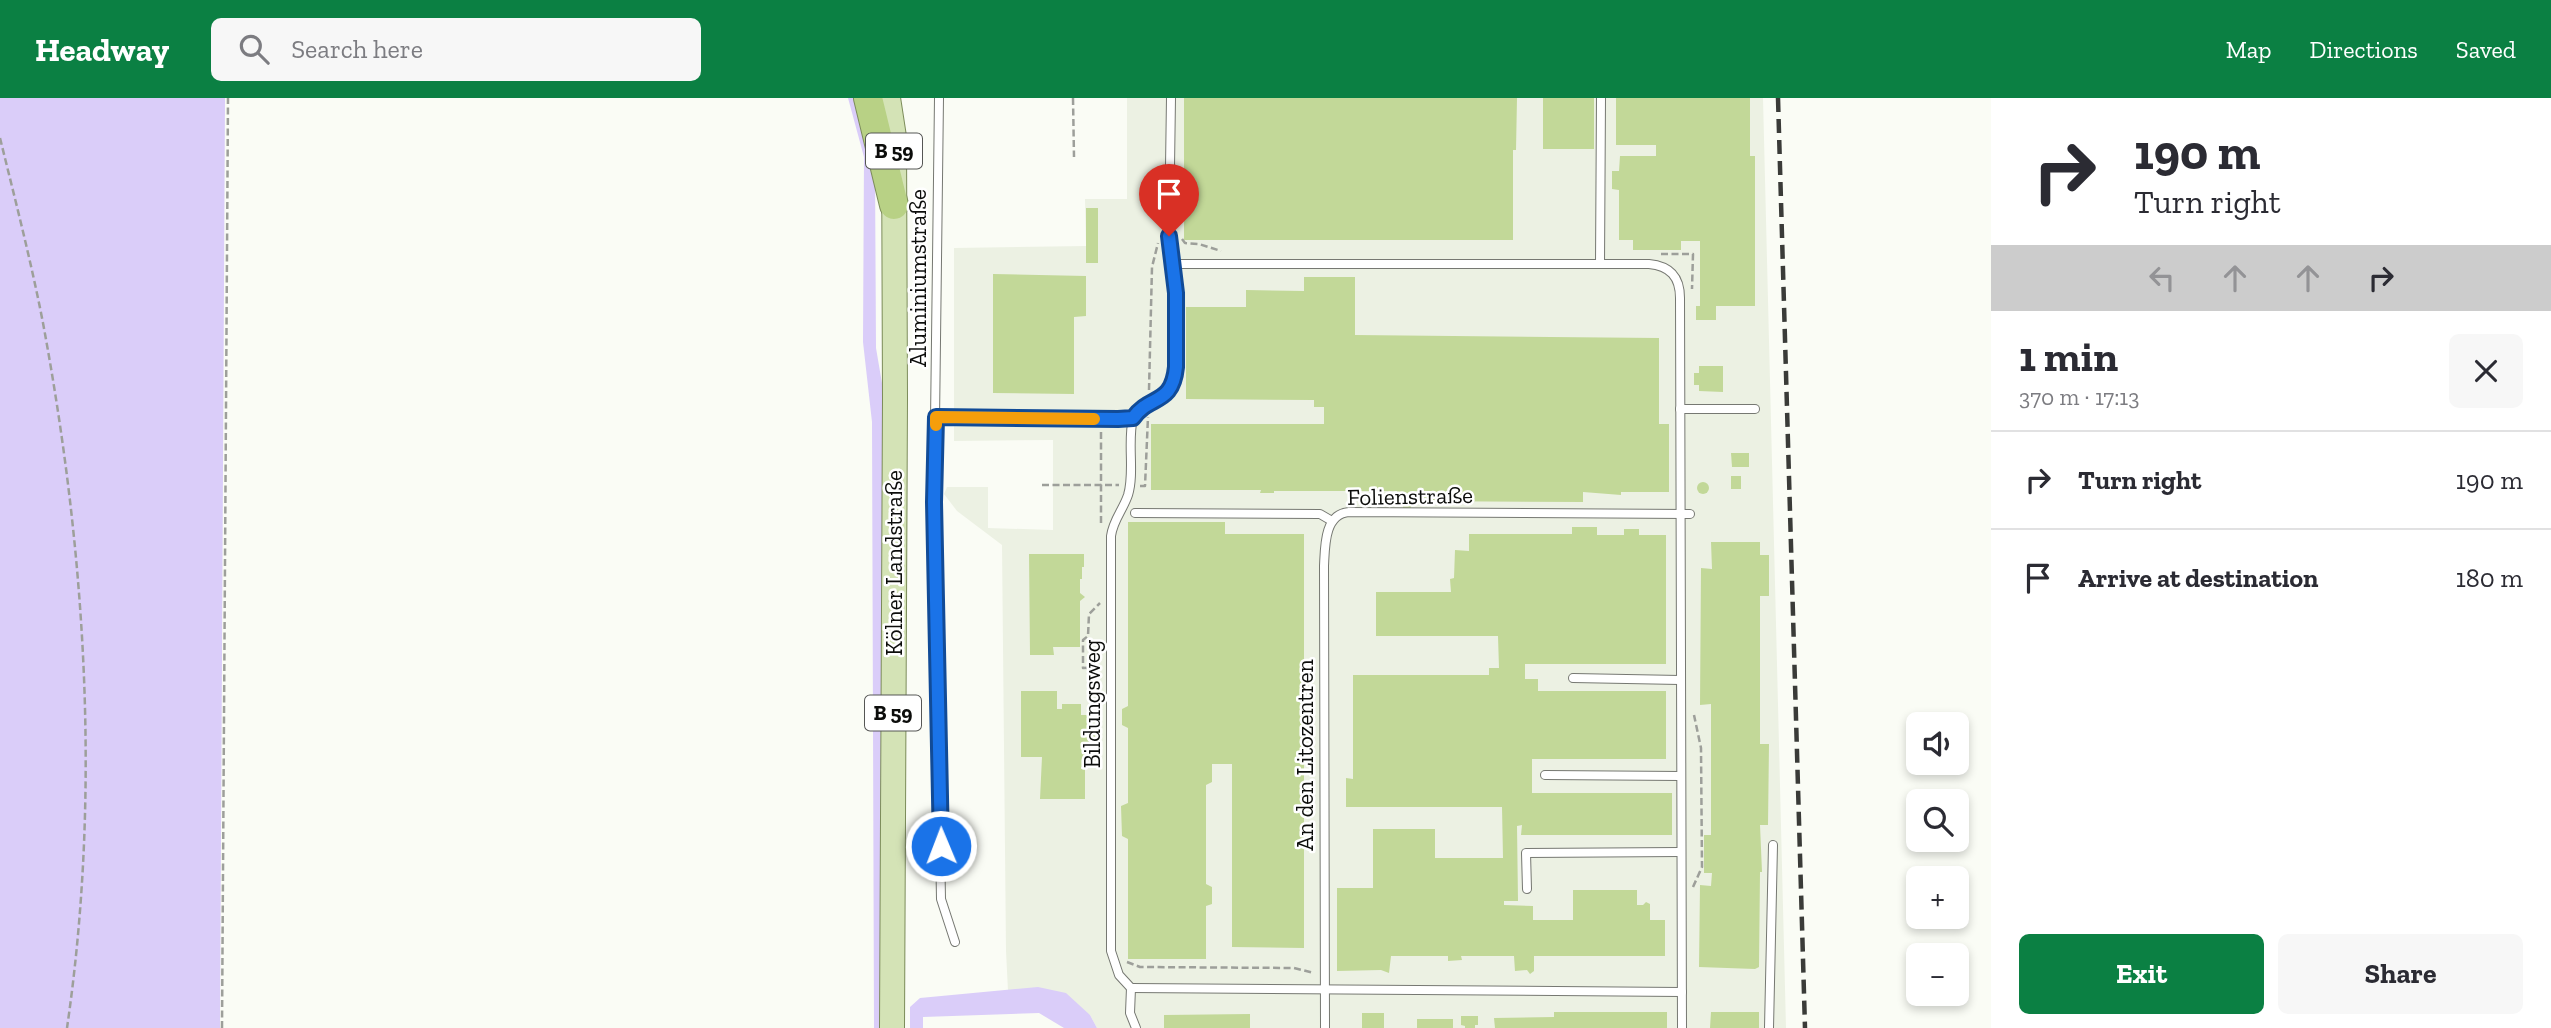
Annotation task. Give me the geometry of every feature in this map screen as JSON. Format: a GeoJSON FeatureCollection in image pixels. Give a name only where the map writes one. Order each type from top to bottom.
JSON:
{"type":"FeatureCollection","features":[{"type":"Feature","properties":{"kind":"highway"},"geometry":{"type":"LineString","coordinates":[[868,98],[894,205]]}},
{"type":"Feature","properties":{"kind":"main road","name":"Kölner Landstraße"},"geometry":{"type":"LineString","coordinates":[[888,98],[894,137],[892,1028]]}},
{"type":"Feature","properties":{"kind":"lane","name":"Aluminiumstraße"},"geometry":{"type":"LineString","coordinates":[[939,98],[934,502],[941,900],[955,942]]}},
{"type":"Feature","properties":{"kind":"lane"},"geometry":{"type":"LineString","coordinates":[[936,417],[1133,418],[1149,405],[1159,401],[1170,390],[1175,379],[1176,293],[1169,236],[1171,98]]}},
{"type":"Feature","properties":{"kind":"lane"},"geometry":{"type":"LineString","coordinates":[[1600,264],[1601,98]]}},
{"type":"Feature","properties":{"kind":"lane"},"geometry":{"type":"LineString","coordinates":[[1172,264],[1655,265],[1666,268],[1676,276],[1681,298],[1682,1028]]}},
{"type":"Feature","properties":{"kind":"lane"},"geometry":{"type":"LineString","coordinates":[[1680,409],[1755,409]]}},
{"type":"Feature","properties":{"kind":"lane","name":"Bildungsweg"},"geometry":{"type":"LineString","coordinates":[[1131,988],[1119,975],[1111,951],[1111,667],[1112,529],[1128,497],[1130,432],[1133,418]]}},
{"type":"Feature","properties":{"kind":"lane","name":"Folienstraße"},"geometry":{"type":"LineString","coordinates":[[1135,513],[1320,514],[1332,521],[1346,512],[1690,514]]}},
{"type":"Feature","properties":{"kind":"lane","name":"An den Litozentren"},"geometry":{"type":"LineString","coordinates":[[1325,1028],[1324,566],[1326,540],[1332,521]]}},
{"type":"Feature","properties":{"kind":"lane"},"geometry":{"type":"LineString","coordinates":[[1573,678],[1680,680]]}},
{"type":"Feature","properties":{"kind":"lane"},"geometry":{"type":"LineString","coordinates":[[1545,775],[1681,776]]}},
{"type":"Feature","properties":{"kind":"lane"},"geometry":{"type":"LineString","coordinates":[[1769,1028],[1773,845]]}},
{"type":"Feature","properties":{"kind":"lane"},"geometry":{"type":"LineString","coordinates":[[1527,889],[1526,853],[1681,852]]}},
{"type":"Feature","properties":{"kind":"lane"},"geometry":{"type":"LineString","coordinates":[[1136,1028],[1130,1013],[1131,988],[1682,992]]}},
{"type":"Feature","properties":{"kind":"path"},"geometry":{"type":"LineString","coordinates":[[222,1028],[228,98]]}},
{"type":"Feature","properties":{"kind":"path"},"geometry":{"type":"LineString","coordinates":[[1073,98],[1073,157]]}},
{"type":"Feature","properties":{"kind":"path"},"geometry":{"type":"LineString","coordinates":[[0,138],[42,320],[63,446],[77,573],[85,716],[86,800],[78,928],[67,1028]]}},
{"type":"Feature","properties":{"kind":"path"},"geometry":{"type":"LineString","coordinates":[[1042,485],[1145,486],[1152,267],[1158,236]]}},
{"type":"Feature","properties":{"kind":"path"},"geometry":{"type":"LineString","coordinates":[[1181,236],[1185,243],[1226,253]]}},
{"type":"Feature","properties":{"kind":"path"},"geometry":{"type":"LineString","coordinates":[[1653,254],[1693,254],[1692,292]]}},
{"type":"Feature","properties":{"kind":"path"},"geometry":{"type":"LineString","coordinates":[[1101,419],[1101,528]]}},
{"type":"Feature","properties":{"kind":"path"},"geometry":{"type":"LineString","coordinates":[[1102,597],[1089,614],[1088,636],[1083,640],[1083,668],[1111,667]]}},
{"type":"Feature","properties":{"kind":"path"},"geometry":{"type":"LineString","coordinates":[[1690,894],[1702,867],[1701,748],[1692,709]]}},
{"type":"Feature","properties":{"kind":"path"},"geometry":{"type":"LineString","coordinates":[[1124,957],[1129,964],[1140,967],[1294,968],[1324,973]]}},
{"type":"Feature","properties":{"kind":"shaded area"},"geometry":{"type":"Polygon","coordinates":[[[0,98],[225,98],[220,1028],[0,1028],[0,98]]]}},
{"type":"Feature","properties":{"kind":"shaded area"},"geometry":{"type":"Polygon","coordinates":[[[848,98],[861,98],[875,170],[876,348],[884,395],[882,1028],[874,1028],[872,422],[863,342],[864,157],[848,98]]]}},
{"type":"Feature","properties":{"kind":"shaded area"},"geometry":{"type":"Polygon","coordinates":[[[1127,98],[1763,98],[1786,1028],[1097,1028],[1090,1015],[1008,991],[1002,545],[957,511],[944,494],[947,487],[988,487],[988,528],[1053,530],[1053,440],[954,441],[954,248],[1086,246],[1085,199],[1127,199],[1127,98]]]}},
{"type":"Feature","properties":{"kind":"shaded area"},"geometry":{"type":"Polygon","coordinates":[[[1038,987],[1066,993],[1090,1015],[1097,1028],[1064,1028],[1039,1013],[923,1017],[923,1028],[910,1028],[910,1007],[920,998],[1038,987]]]}},
{"type":"Feature","properties":{"kind":"building"},"geometry":{"type":"Polygon","coordinates":[[[1184,98],[1517,98],[1516,150],[1513,150],[1513,240],[1184,240],[1184,98]]]}},
{"type":"Feature","properties":{"kind":"building"},"geometry":{"type":"Polygon","coordinates":[[[1543,98],[1594,98],[1594,149],[1543,149],[1543,98]]]}},
{"type":"Feature","properties":{"kind":"building"},"geometry":{"type":"Polygon","coordinates":[[[1616,98],[1750,98],[1750,156],[1755,156],[1755,306],[1716,306],[1716,320],[1696,320],[1696,306],[1700,306],[1700,241],[1681,241],[1681,250],[1633,250],[1633,240],[1619,240],[1619,190],[1612,189],[1612,171],[1619,171],[1620,156],[1656,156],[1656,145],[1616,145],[1616,98]]]}},
{"type":"Feature","properties":{"kind":"building"},"geometry":{"type":"Polygon","coordinates":[[[1086,208],[1098,208],[1098,263],[1086,263],[1086,208]]]}},
{"type":"Feature","properties":{"kind":"building"},"geometry":{"type":"Polygon","coordinates":[[[993,274],[1086,276],[1086,316],[1074,317],[1074,394],[993,393],[993,274]]]}},
{"type":"Feature","properties":{"kind":"building"},"geometry":{"type":"Polygon","coordinates":[[[1304,277],[1355,277],[1355,335],[1659,338],[1659,424],[1669,424],[1669,492],[1621,492],[1621,495],[1583,492],[1583,502],[1411,501],[1411,510],[1403,510],[1403,499],[1397,499],[1397,491],[1260,493],[1261,490],[1151,490],[1151,424],[1324,424],[1324,407],[1314,407],[1314,400],[1186,399],[1186,307],[1246,307],[1246,290],[1304,291],[1304,277]]]}},
{"type":"Feature","properties":{"kind":"building"},"geometry":{"type":"Polygon","coordinates":[[[1699,366],[1723,366],[1723,392],[1699,391],[1699,385],[1694,385],[1694,373],[1699,373],[1699,366]]]}},
{"type":"Feature","properties":{"kind":"building"},"geometry":{"type":"Polygon","coordinates":[[[1731,453],[1749,453],[1749,467],[1732,467],[1731,453]]]}},
{"type":"Feature","properties":{"kind":"building"},"geometry":{"type":"Polygon","coordinates":[[[1731,476],[1741,476],[1741,489],[1731,489],[1731,476]]]}},
{"type":"Feature","properties":{"kind":"building"},"geometry":{"type":"Polygon","coordinates":[[[1698,483],[1708,483],[1708,493],[1698,493],[1698,483]]]}},
{"type":"Feature","properties":{"kind":"building"},"geometry":{"type":"Polygon","coordinates":[[[1128,522],[1225,522],[1225,534],[1304,534],[1304,948],[1232,947],[1232,764],[1212,764],[1212,782],[1206,785],[1206,884],[1212,887],[1212,904],[1206,906],[1206,959],[1128,959],[1128,839],[1122,836],[1121,806],[1128,803],[1128,728],[1122,725],[1122,709],[1128,706],[1128,522]]]}},
{"type":"Feature","properties":{"kind":"building"},"geometry":{"type":"Polygon","coordinates":[[[1572,527],[1597,527],[1597,535],[1624,535],[1624,529],[1639,529],[1639,535],[1666,535],[1666,664],[1525,664],[1525,679],[1538,679],[1538,691],[1666,691],[1666,759],[1532,759],[1532,793],[1672,793],[1672,835],[1521,835],[1522,825],[1517,826],[1518,901],[1504,901],[1504,905],[1533,906],[1533,920],[1573,920],[1573,890],[1637,890],[1637,905],[1646,902],[1650,904],[1650,920],[1665,920],[1665,956],[1534,956],[1534,971],[1530,974],[1527,970],[1515,971],[1514,956],[1461,956],[1462,960],[1448,961],[1448,956],[1391,956],[1389,973],[1381,970],[1337,971],[1337,888],[1373,888],[1373,829],[1435,829],[1435,858],[1503,858],[1502,807],[1346,807],[1346,778],[1353,779],[1353,675],[1489,675],[1489,668],[1499,668],[1498,636],[1376,636],[1376,592],[1451,592],[1450,579],[1454,578],[1455,550],[1469,551],[1469,534],[1572,534],[1572,527]]]}},
{"type":"Feature","properties":{"kind":"building"},"geometry":{"type":"Polygon","coordinates":[[[1711,542],[1760,542],[1760,555],[1769,555],[1769,596],[1760,596],[1760,744],[1769,744],[1768,825],[1760,825],[1762,872],[1759,967],[1755,969],[1699,967],[1700,885],[1711,886],[1712,873],[1704,873],[1704,835],[1711,835],[1711,704],[1700,705],[1701,568],[1712,569],[1711,542]]]}},
{"type":"Feature","properties":{"kind":"building"},"geometry":{"type":"Polygon","coordinates":[[[1029,554],[1084,554],[1080,579],[1080,593],[1085,597],[1080,601],[1080,647],[1053,647],[1054,655],[1030,655],[1029,554]]]}},
{"type":"Feature","properties":{"kind":"building"},"geometry":{"type":"Polygon","coordinates":[[[1021,691],[1057,691],[1057,709],[1062,709],[1062,704],[1081,704],[1081,715],[1095,715],[1095,767],[1081,767],[1085,769],[1085,799],[1040,799],[1042,757],[1021,757],[1021,691]]]}},
{"type":"Feature","properties":{"kind":"building"},"geometry":{"type":"Polygon","coordinates":[[[1554,1012],[1667,1012],[1667,1028],[1495,1028],[1494,1018],[1554,1017],[1554,1012]]]}},
{"type":"Feature","properties":{"kind":"building"},"geometry":{"type":"Polygon","coordinates":[[[1711,1012],[1759,1012],[1759,1028],[1710,1028],[1711,1012]]]}},
{"type":"Feature","properties":{"kind":"building"},"geometry":{"type":"Polygon","coordinates":[[[1362,1013],[1384,1013],[1384,1028],[1362,1028],[1362,1013]]]}},
{"type":"Feature","properties":{"kind":"building"},"geometry":{"type":"Polygon","coordinates":[[[1250,1014],[1250,1028],[1164,1028],[1164,1015],[1250,1014]]]}},
{"type":"Feature","properties":{"kind":"building"},"geometry":{"type":"Polygon","coordinates":[[[1461,1016],[1478,1016],[1478,1025],[1475,1025],[1475,1028],[1465,1028],[1461,1025],[1461,1016]]]}},
{"type":"Feature","properties":{"kind":"building"},"geometry":{"type":"Polygon","coordinates":[[[1417,1019],[1453,1019],[1453,1028],[1417,1028],[1417,1019]]]}},
{"type":"Feature","properties":{"kind":"railway"},"geometry":{"type":"LineString","coordinates":[[1778,98],[1805,1028]]}},
{"type":"Feature","properties":{"kind":"slow traffic"},"geometry":{"type":"LineString","coordinates":[[936,425],[936,417],[1094,419]]}},
{"type":"Feature","properties":{"kind":"route"},"geometry":{"type":"LineString","coordinates":[[941,846],[934,502],[936,417],[1133,418],[1141,409],[1159,401],[1170,390],[1176,367],[1176,293],[1169,236]]}}]}
